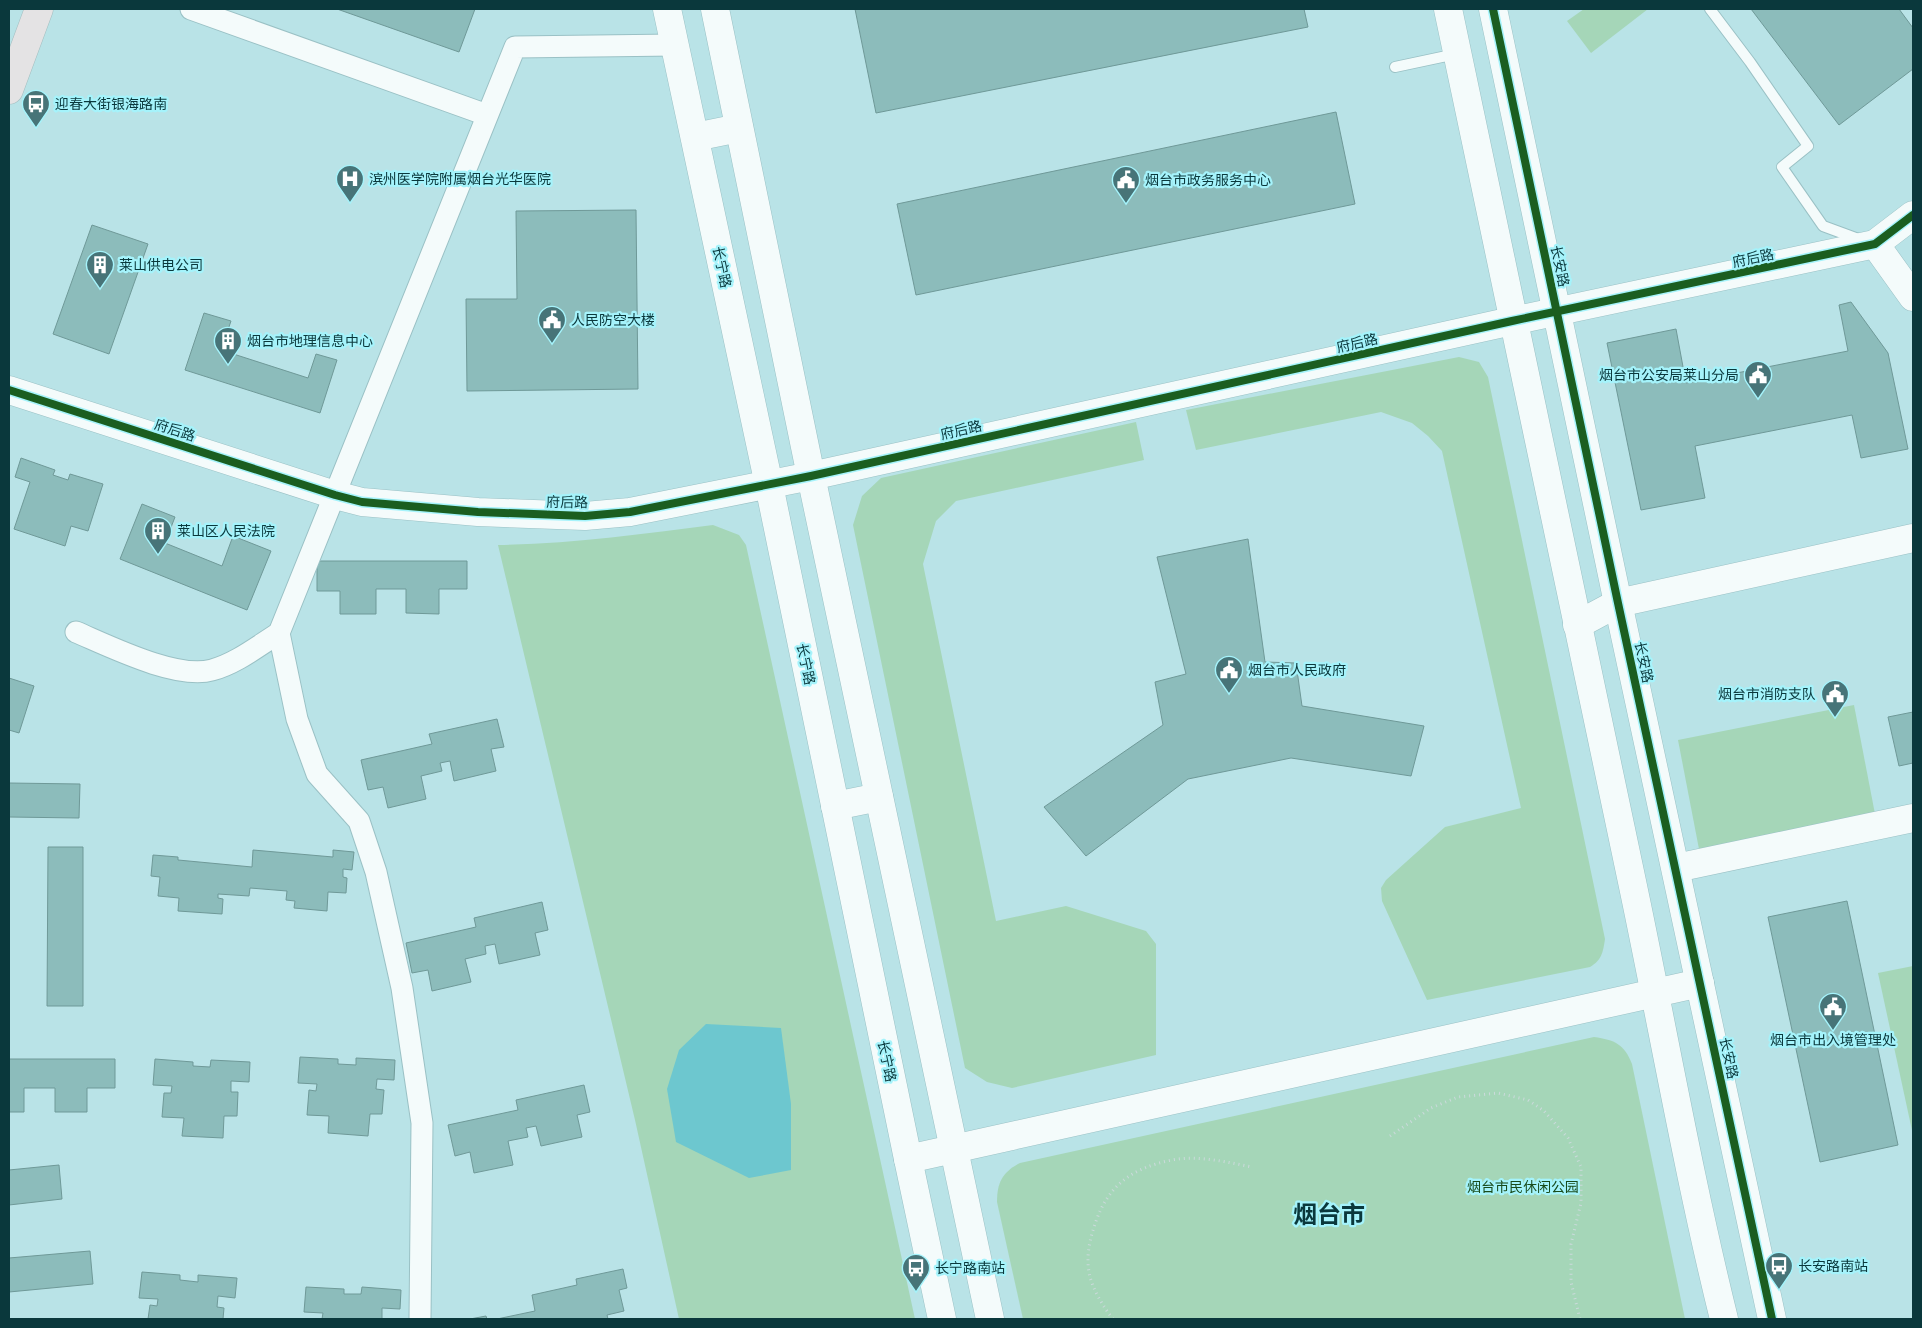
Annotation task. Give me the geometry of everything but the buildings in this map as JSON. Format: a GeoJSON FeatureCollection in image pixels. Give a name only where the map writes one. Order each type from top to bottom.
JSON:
{"type":"FeatureCollection","features":[{"type":"Feature","properties":{"kind":"main road"},"geometry":{"type":"LineString","coordinates":[[9,90],[39,9]]}},
{"type":"Feature","properties":{"kind":"street"},"geometry":{"type":"LineString","coordinates":[[191,9],[487,115]]}},
{"type":"Feature","properties":{"kind":"street","name":"长宁路"},"geometry":{"type":"LineString","coordinates":[[668,9],[942,1319]]}},
{"type":"Feature","properties":{"kind":"street"},"geometry":{"type":"LineString","coordinates":[[715,9],[811,476],[990,1319]]}},
{"type":"Feature","properties":{"kind":"street"},"geometry":{"type":"LineString","coordinates":[[1448,9],[1706,1243],[1724,1319]]}},
{"type":"Feature","properties":{"kind":"street","name":"长安路"},"geometry":{"type":"LineString","coordinates":[[1493,9],[1772,1319]]}},
{"type":"Feature","properties":{"kind":"street"},"geometry":{"type":"LineString","coordinates":[[420,1319],[422,1123],[402,988],[374,863],[359,821],[317,774],[297,719],[279,633],[514,47],[675,45]]}},
{"type":"Feature","properties":{"kind":"street"},"geometry":{"type":"LineString","coordinates":[[695,138],[739,128]]}},
{"type":"Feature","properties":{"kind":"street","name":"府后路"},"geometry":{"type":"LineString","coordinates":[[9,390],[362,502],[478,512],[585,516],[630,512],[811,476],[1512,321],[1875,244],[1913,215]]}},
{"type":"Feature","properties":{"kind":"street"},"geometry":{"type":"LineString","coordinates":[[1875,244],[1913,298]]}},
{"type":"Feature","properties":{"kind":"street"},"geometry":{"type":"LineString","coordinates":[[1577,625],[1618,603],[1913,538]]}},
{"type":"Feature","properties":{"kind":"street"},"geometry":{"type":"LineString","coordinates":[[76,632],[158,666],[183,671],[210,671],[236,660],[279,633]]}},
{"type":"Feature","properties":{"kind":"street"},"geometry":{"type":"LineString","coordinates":[[835,806],[879,797]]}},
{"type":"Feature","properties":{"kind":"street"},"geometry":{"type":"LineString","coordinates":[[1676,868],[1913,818]]}},
{"type":"Feature","properties":{"kind":"street"},"geometry":{"type":"LineString","coordinates":[[908,1159],[1655,992],[1700,984]]}},
{"type":"Feature","properties":{"kind":"lane"},"geometry":{"type":"LineString","coordinates":[[1710,9],[1750,62],[1808,146],[1782,167],[1797,189],[1823,226],[1875,244]]}},
{"type":"Feature","properties":{"kind":"lane"},"geometry":{"type":"LineString","coordinates":[[1394,67],[1457,54]]}},
{"type":"Feature","properties":{"kind":"path"},"geometry":{"type":"LineString","coordinates":[[1390,1136],[1431,1108],[1458,1097],[1498,1093],[1528,1100],[1544,1111],[1568,1138],[1581,1167],[1581,1204],[1571,1244],[1571,1282],[1580,1319]]}},
{"type":"Feature","properties":{"kind":"path"},"geometry":{"type":"LineString","coordinates":[[1113,1319],[1103,1306],[1089,1273],[1089,1242],[1100,1207],[1111,1191],[1135,1172],[1173,1160],[1202,1159],[1252,1168]]}},
{"type":"Feature","properties":{"kind":"green space"},"geometry":{"type":"Polygon","coordinates":[[[1584,9],[1648,9],[1591,53],[1567,21],[1584,9]]]}},
{"type":"Feature","properties":{"kind":"green space"},"geometry":{"type":"Polygon","coordinates":[[[1459,357],[1479,362],[1488,377],[1605,939],[1601,955],[1597,962],[1590,967],[1427,1000],[1382,901],[1381,888],[1386,880],[1445,827],[1521,808],[1442,451],[1412,423],[1381,412],[1196,450],[1186,410],[1459,357]]]}},
{"type":"Feature","properties":{"kind":"green space"},"geometry":{"type":"Polygon","coordinates":[[[1136,422],[1144,460],[956,501],[936,521],[923,564],[996,921],[1066,906],[1146,931],[1156,944],[1156,1055],[1012,1088],[987,1082],[965,1068],[853,525],[862,496],[881,478],[1136,422]]]}},
{"type":"Feature","properties":{"kind":"green space"},"geometry":{"type":"Polygon","coordinates":[[[713,525],[739,535],[746,545],[915,1319],[679,1319],[635,1120],[498,545],[579,541],[713,525]]]}},
{"type":"Feature","properties":{"kind":"green space"},"geometry":{"type":"Polygon","coordinates":[[[1854,705],[1875,814],[1699,849],[1678,740],[1854,705]]]}},
{"type":"Feature","properties":{"kind":"green space"},"geometry":{"type":"Polygon","coordinates":[[[1913,966],[1913,1135],[1878,973],[1913,966]]]}},
{"type":"Feature","properties":{"kind":"green space","name":"烟台市民休闲公园"},"geometry":{"type":"Polygon","coordinates":[[[1594,1037],[1618,1044],[1626,1052],[1632,1064],[1685,1319],[1023,1319],[997,1202],[998,1189],[1002,1178],[1009,1170],[1020,1163],[1594,1037]]]}},
{"type":"Feature","properties":{"kind":"water"},"geometry":{"type":"Polygon","coordinates":[[[706,1024],[781,1028],[791,1104],[791,1170],[749,1178],[676,1142],[667,1089],[679,1050],[706,1024]]]}},
{"type":"Feature","properties":{"kind":"cycle path"},"geometry":{"type":"LineString","coordinates":[[1493,9],[1772,1319]]}},
{"type":"Feature","properties":{"kind":"cycle path"},"geometry":{"type":"LineString","coordinates":[[9,390],[362,502],[478,512],[585,516],[630,512],[811,476],[1512,321],[1875,244],[1913,215]]}},
{"type":"Feature","properties":{"kind":"place","name":"迎春大街银海路南"},"geometry":{"type":"Point","coordinates":[36,128]}},
{"type":"Feature","properties":{"kind":"place","name":"滨州医学院附属烟台光华医院"},"geometry":{"type":"Point","coordinates":[350,203]}},
{"type":"Feature","properties":{"kind":"place","name":"烟台市政务服务中心"},"geometry":{"type":"Point","coordinates":[1126,204]}},
{"type":"Feature","properties":{"kind":"place","name":"莱山供电公司"},"geometry":{"type":"Point","coordinates":[100,289]}},
{"type":"Feature","properties":{"kind":"place","name":"人民防空大楼"},"geometry":{"type":"Point","coordinates":[552,344]}},
{"type":"Feature","properties":{"kind":"place","name":"烟台市地理信息中心"},"geometry":{"type":"Point","coordinates":[228,365]}},
{"type":"Feature","properties":{"kind":"place","name":"烟台市公安局莱山分局"},"geometry":{"type":"Point","coordinates":[1758,399]}},
{"type":"Feature","properties":{"kind":"place","name":"莱山区人民法院"},"geometry":{"type":"Point","coordinates":[158,555]}},
{"type":"Feature","properties":{"kind":"place","name":"烟台市人民政府"},"geometry":{"type":"Point","coordinates":[1229,694]}},
{"type":"Feature","properties":{"kind":"place","name":"烟台市消防支队"},"geometry":{"type":"Point","coordinates":[1835,718]}},
{"type":"Feature","properties":{"kind":"place","name":"烟台市出入境管理处"},"geometry":{"type":"Point","coordinates":[1833,1031]}},
{"type":"Feature","properties":{"kind":"place","name":"长安路南站"},"geometry":{"type":"Point","coordinates":[1779,1290]}},
{"type":"Feature","properties":{"kind":"place","name":"长宁路南站"},"geometry":{"type":"Point","coordinates":[916,1292]}},
{"type":"Feature","properties":{"kind":"district","name":"烟台市"},"geometry":{"type":"Point","coordinates":[1329,1215]}}]}
